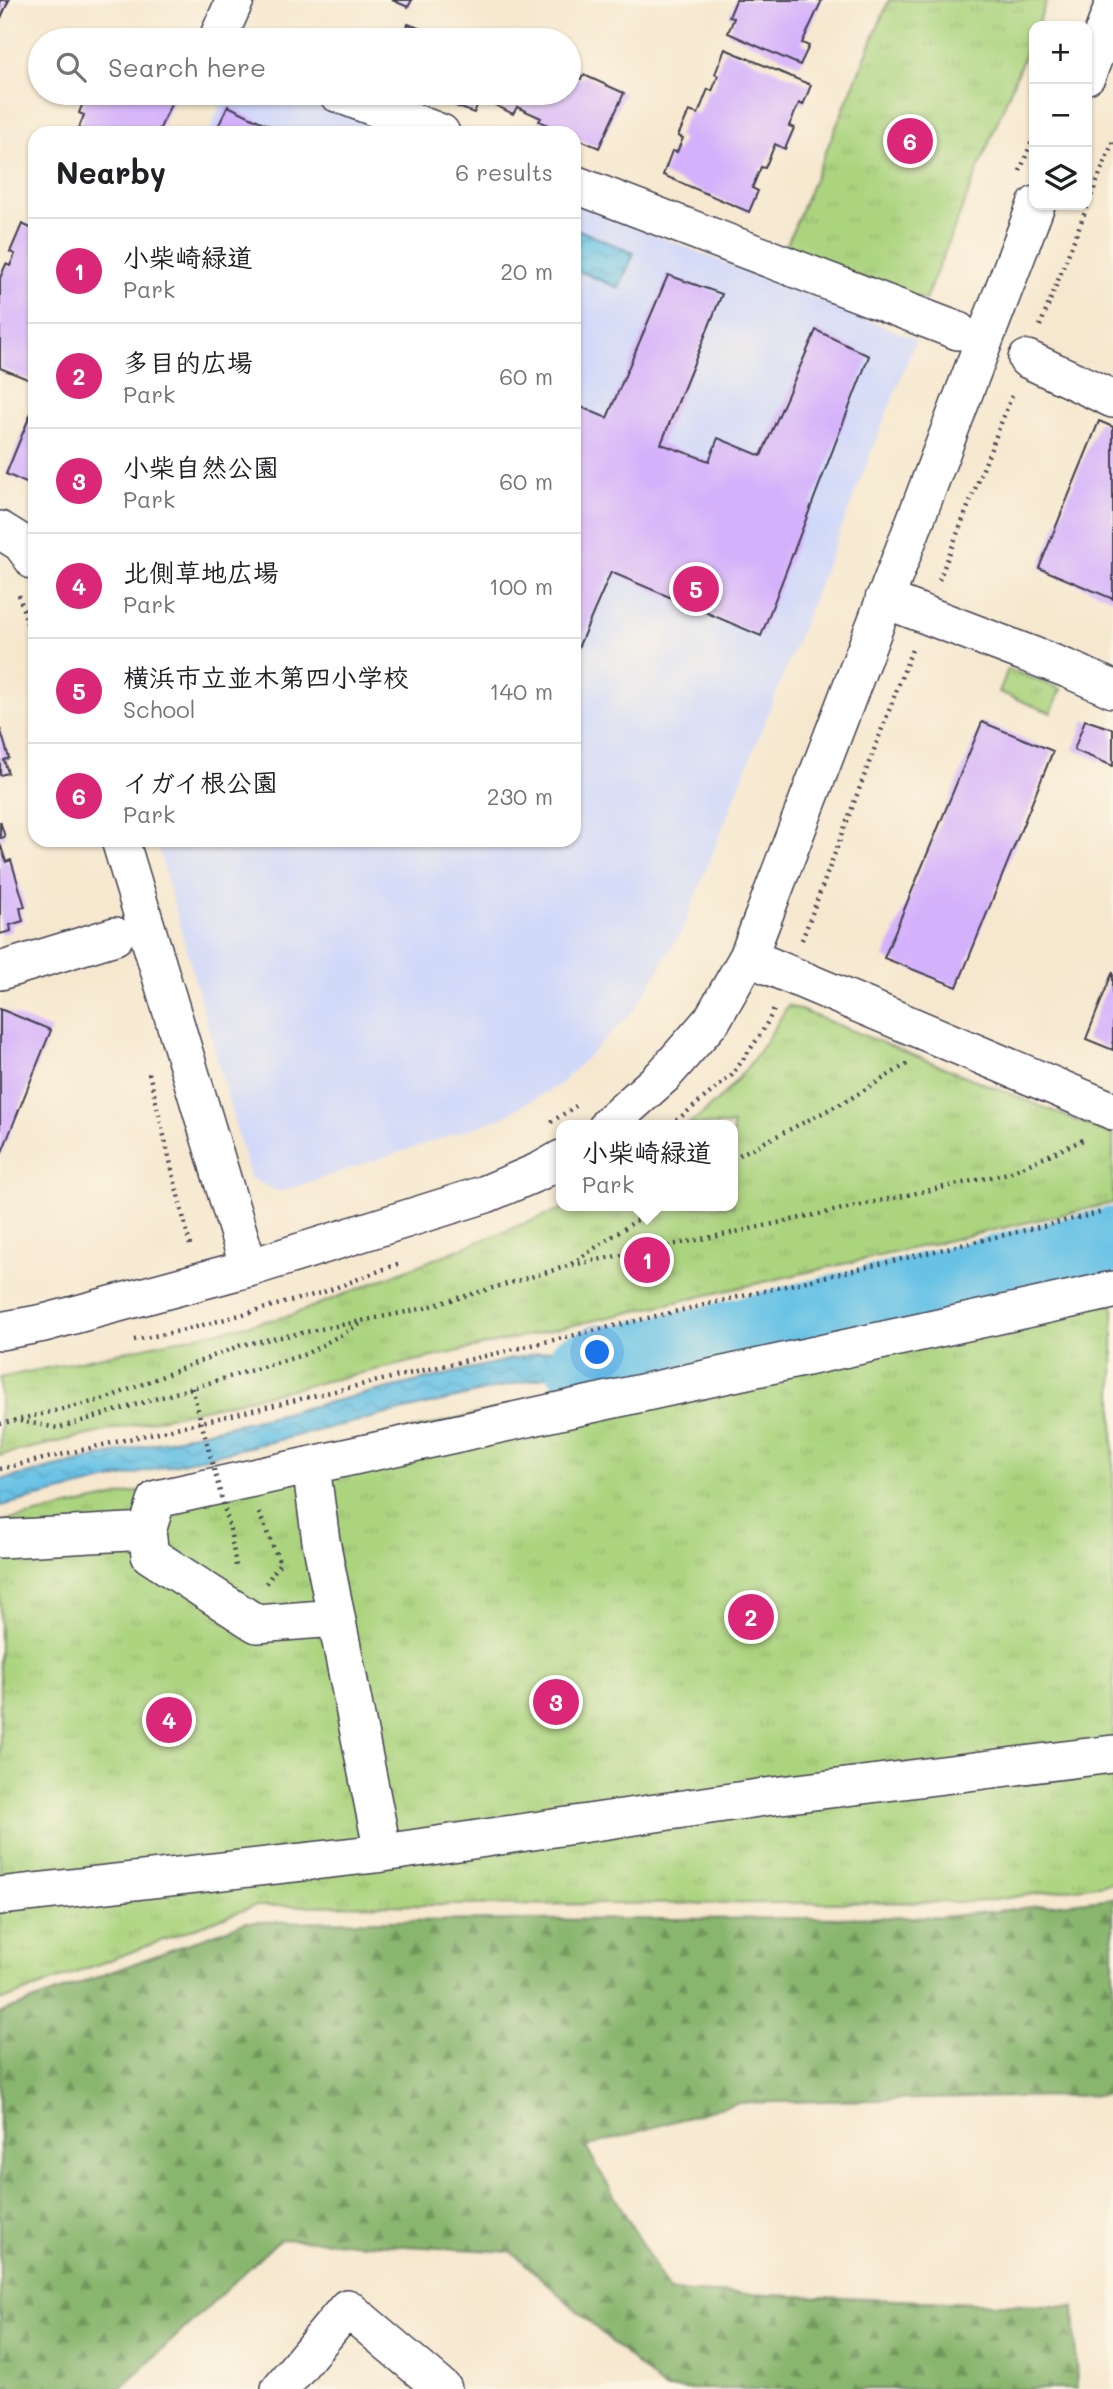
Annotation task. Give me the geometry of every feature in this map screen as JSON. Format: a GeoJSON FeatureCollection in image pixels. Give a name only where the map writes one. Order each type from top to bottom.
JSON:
{"type":"FeatureCollection","features":[{"type":"Feature","properties":{"kind":"street"},"geometry":{"type":"LineString","coordinates":[[222,28],[235,0]]}},
{"type":"Feature","properties":{"kind":"street"},"geometry":{"type":"LineString","coordinates":[[1092,62],[1113,7]]}},
{"type":"Feature","properties":{"kind":"street"},"geometry":{"type":"LineString","coordinates":[[368,105],[424,126]]}},
{"type":"Feature","properties":{"kind":"street"},"geometry":{"type":"LineString","coordinates":[[581,187],[958,331]]}},
{"type":"Feature","properties":{"kind":"street"},"geometry":{"type":"LineString","coordinates":[[596,1113],[663,1076],[712,1020],[748,957],[884,599],[1028,190]]}},
{"type":"Feature","properties":{"kind":"street"},"geometry":{"type":"LineString","coordinates":[[1027,359],[1113,399]]}},
{"type":"Feature","properties":{"kind":"street"},"geometry":{"type":"LineString","coordinates":[[0,530],[21,543],[26,574]]}},
{"type":"Feature","properties":{"kind":"street"},"geometry":{"type":"LineString","coordinates":[[884,599],[1068,669],[1113,689]]}},
{"type":"Feature","properties":{"kind":"street"},"geometry":{"type":"LineString","coordinates":[[122,847],[249,1268]]}},
{"type":"Feature","properties":{"kind":"street"},"geometry":{"type":"LineString","coordinates":[[0,971],[115,936]]}},
{"type":"Feature","properties":{"kind":"street"},"geometry":{"type":"LineString","coordinates":[[748,957],[947,1040],[1101,1124]]}},
{"type":"Feature","properties":{"kind":"street"},"geometry":{"type":"LineString","coordinates":[[0,1331],[44,1323],[249,1268],[486,1194],[540,1171],[551,1144]]}},
{"type":"Feature","properties":{"kind":"street"},"geometry":{"type":"LineString","coordinates":[[336,1618],[257,1624],[150,1555],[147,1531],[157,1499],[1113,1290]]}},
{"type":"Feature","properties":{"kind":"street"},"geometry":{"type":"LineString","coordinates":[[311,1466],[321,1541],[383,1853]]}},
{"type":"Feature","properties":{"kind":"street"},"geometry":{"type":"LineString","coordinates":[[0,1539],[147,1531]]}},
{"type":"Feature","properties":{"kind":"street"},"geometry":{"type":"LineString","coordinates":[[0,1896],[383,1853],[765,1797],[1113,1754]]}},
{"type":"Feature","properties":{"kind":"street"},"geometry":{"type":"LineString","coordinates":[[280,2389],[347,2308],[443,2389]]}},
{"type":"Feature","properties":{"kind":"path"},"geometry":{"type":"LineString","coordinates":[[1028,190],[1033,147]]}},
{"type":"Feature","properties":{"kind":"path"},"geometry":{"type":"LineString","coordinates":[[738,1155],[848,1100],[947,1040]]}},
{"type":"Feature","properties":{"kind":"path"},"geometry":{"type":"LineString","coordinates":[[0,1424],[105,1399],[241,1345],[421,1309],[568,1266],[1009,1173],[1101,1124]]}},
{"type":"Feature","properties":{"kind":"path"},"geometry":{"type":"LineString","coordinates":[[568,1266],[650,1211]]}},
{"type":"Feature","properties":{"kind":"path"},"geometry":{"type":"LineString","coordinates":[[0,1469],[1102,1212]]}},
{"type":"Feature","properties":{"kind":"path"},"geometry":{"type":"LineString","coordinates":[[179,1250],[238,1231]]}},
{"type":"Feature","properties":{"kind":"path"},"geometry":{"type":"LineString","coordinates":[[16,1420],[58,1428],[306,1354],[367,1320]]}},
{"type":"Feature","properties":{"kind":"path"},"geometry":{"type":"LineString","coordinates":[[192,1388],[230,1528],[238,1573]]}},
{"type":"Feature","properties":{"kind":"path"},"geometry":{"type":"LineString","coordinates":[[253,1584],[261,1589],[280,1563],[256,1507]]}},
{"type":"Feature","properties":{"kind":"shaded area"},"geometry":{"type":"Polygon","coordinates":[[[220,105],[327,105],[380,126],[212,126],[220,105]]]}},
{"type":"Feature","properties":{"kind":"shaded area"},"geometry":{"type":"Polygon","coordinates":[[[581,206],[916,339],[682,931],[634,1011],[559,1085],[497,1120],[279,1192],[250,1178],[158,847],[581,847],[581,206]]]}},
{"type":"Feature","properties":{"kind":"green space"},"geometry":{"type":"Polygon","coordinates":[[[889,0],[1047,0],[1039,21],[1029,21],[1029,44],[925,300],[785,249],[889,0]]]}},
{"type":"Feature","properties":{"kind":"green space"},"geometry":{"type":"Polygon","coordinates":[[[1008,669],[1061,689],[1051,713],[999,692],[1008,669]]]}},
{"type":"Feature","properties":{"kind":"green space"},"geometry":{"type":"Polygon","coordinates":[[[788,1005],[1113,1135],[1113,1203],[0,1455],[0,1378],[289,1316],[556,1211],[738,1211],[738,1120],[694,1120],[731,1086],[767,1039],[788,1005]]]}},
{"type":"Feature","properties":{"kind":"green space"},"geometry":{"type":"Polygon","coordinates":[[[1113,1263],[1113,1883],[978,1902],[254,1906],[0,2001],[0,1522],[334,1448],[1113,1263]]]}},
{"type":"Feature","properties":{"kind":"green space"},"geometry":{"type":"Polygon","coordinates":[[[1113,1898],[1113,2095],[736,2103],[586,2147],[669,2291],[1074,2307],[1077,2389],[664,2389],[512,2252],[280,2239],[120,2389],[0,2389],[0,2013],[246,1922],[941,1917],[1113,1898]]]}},
{"type":"Feature","properties":{"kind":"water"},"geometry":{"type":"Polygon","coordinates":[[[581,231],[634,253],[619,288],[581,272],[581,231]]]}},
{"type":"Feature","properties":{"kind":"water"},"geometry":{"type":"Polygon","coordinates":[[[1113,1217],[1113,1242],[0,1506],[0,1480],[1113,1217]]]}},
{"type":"Feature","properties":{"kind":"building"},"geometry":{"type":"Polygon","coordinates":[[[0,0],[9,0],[0,20],[0,0]]]}},
{"type":"Feature","properties":{"kind":"building"},"geometry":{"type":"Polygon","coordinates":[[[392,0],[412,0],[408,7],[392,0]]]}},
{"type":"Feature","properties":{"kind":"building"},"geometry":{"type":"Polygon","coordinates":[[[736,0],[822,0],[802,43],[809,46],[800,65],[728,33],[734,18],[729,17],[736,0]]]}},
{"type":"Feature","properties":{"kind":"building"},"geometry":{"type":"Polygon","coordinates":[[[725,49],[811,85],[803,105],[799,103],[789,126],[794,128],[785,149],[775,144],[765,168],[761,167],[752,188],[758,191],[749,212],[663,175],[672,151],[677,152],[683,138],[678,136],[689,111],[698,114],[708,89],[712,91],[718,76],[715,74],[725,49]]]}},
{"type":"Feature","properties":{"kind":"building"},"geometry":{"type":"Polygon","coordinates":[[[584,75],[624,93],[599,148],[581,140],[581,126],[550,126],[539,121],[541,118],[517,107],[513,114],[495,105],[581,105],[581,79],[584,75]]]}},
{"type":"Feature","properties":{"kind":"building"},"geometry":{"type":"Polygon","coordinates":[[[82,105],[171,105],[161,126],[80,126],[84,115],[79,113],[82,105]]]}},
{"type":"Feature","properties":{"kind":"building"},"geometry":{"type":"Polygon","coordinates":[[[453,105],[477,105],[474,113],[453,105]]]}},
{"type":"Feature","properties":{"kind":"building"},"geometry":{"type":"Polygon","coordinates":[[[228,106],[269,126],[218,126],[228,106]]]}},
{"type":"Feature","properties":{"kind":"building"},"geometry":{"type":"Polygon","coordinates":[[[22,224],[28,227],[28,379],[0,368],[0,278],[6,264],[10,266],[15,254],[10,252],[22,224]]]}},
{"type":"Feature","properties":{"kind":"building"},"geometry":{"type":"Polygon","coordinates":[[[668,275],[722,294],[661,444],[709,461],[718,438],[761,456],[816,330],[869,356],[761,636],[611,572],[581,641],[581,407],[607,418],[668,275]]]}},
{"type":"Feature","properties":{"kind":"building"},"geometry":{"type":"Polygon","coordinates":[[[28,420],[28,484],[6,474],[28,420]]]}},
{"type":"Feature","properties":{"kind":"building"},"geometry":{"type":"Polygon","coordinates":[[[1099,421],[1113,427],[1113,599],[1039,568],[1099,421]]]}},
{"type":"Feature","properties":{"kind":"building"},"geometry":{"type":"Polygon","coordinates":[[[1085,720],[1113,729],[1113,766],[1074,750],[1085,720]]]}},
{"type":"Feature","properties":{"kind":"building"},"geometry":{"type":"Polygon","coordinates":[[[982,722],[1053,751],[957,987],[884,958],[982,722]]]}},
{"type":"Feature","properties":{"kind":"building"},"geometry":{"type":"Polygon","coordinates":[[[0,728],[9,758],[4,760],[8,773],[0,775],[0,728]]]}},
{"type":"Feature","properties":{"kind":"building"},"geometry":{"type":"Polygon","coordinates":[[[0,821],[5,837],[0,838],[0,821]]]}},
{"type":"Feature","properties":{"kind":"building"},"geometry":{"type":"Polygon","coordinates":[[[0,843],[6,862],[11,860],[25,907],[20,908],[23,921],[10,925],[11,931],[0,934],[0,843]]]}},
{"type":"Feature","properties":{"kind":"building"},"geometry":{"type":"Polygon","coordinates":[[[1113,971],[1113,1050],[1086,1039],[1113,971]]]}},
{"type":"Feature","properties":{"kind":"building"},"geometry":{"type":"Polygon","coordinates":[[[0,1009],[51,1030],[0,1157],[0,1009]]]}},
{"type":"Feature","properties":{"kind":"waterway"},"geometry":{"type":"LineString","coordinates":[[579,1366],[707,1339],[1113,1240]]}},
{"type":"Feature","properties":{"kind":"place","name":"イガイ根公園"},"geometry":{"type":"Point","coordinates":[910,141]}},
{"type":"Feature","properties":{"kind":"place","name":"横浜市立並木第四小学校"},"geometry":{"type":"Point","coordinates":[696,589]}},
{"type":"Feature","properties":{"kind":"place","name":"小柴崎緑道"},"geometry":{"type":"Point","coordinates":[647,1260]}},
{"type":"Feature","properties":{"kind":"place","name":"多目的広場"},"geometry":{"type":"Point","coordinates":[751,1617]}},
{"type":"Feature","properties":{"kind":"place","name":"小柴自然公園"},"geometry":{"type":"Point","coordinates":[556,1702]}},
{"type":"Feature","properties":{"kind":"place","name":"北側草地広場"},"geometry":{"type":"Point","coordinates":[169,1720]}}]}
